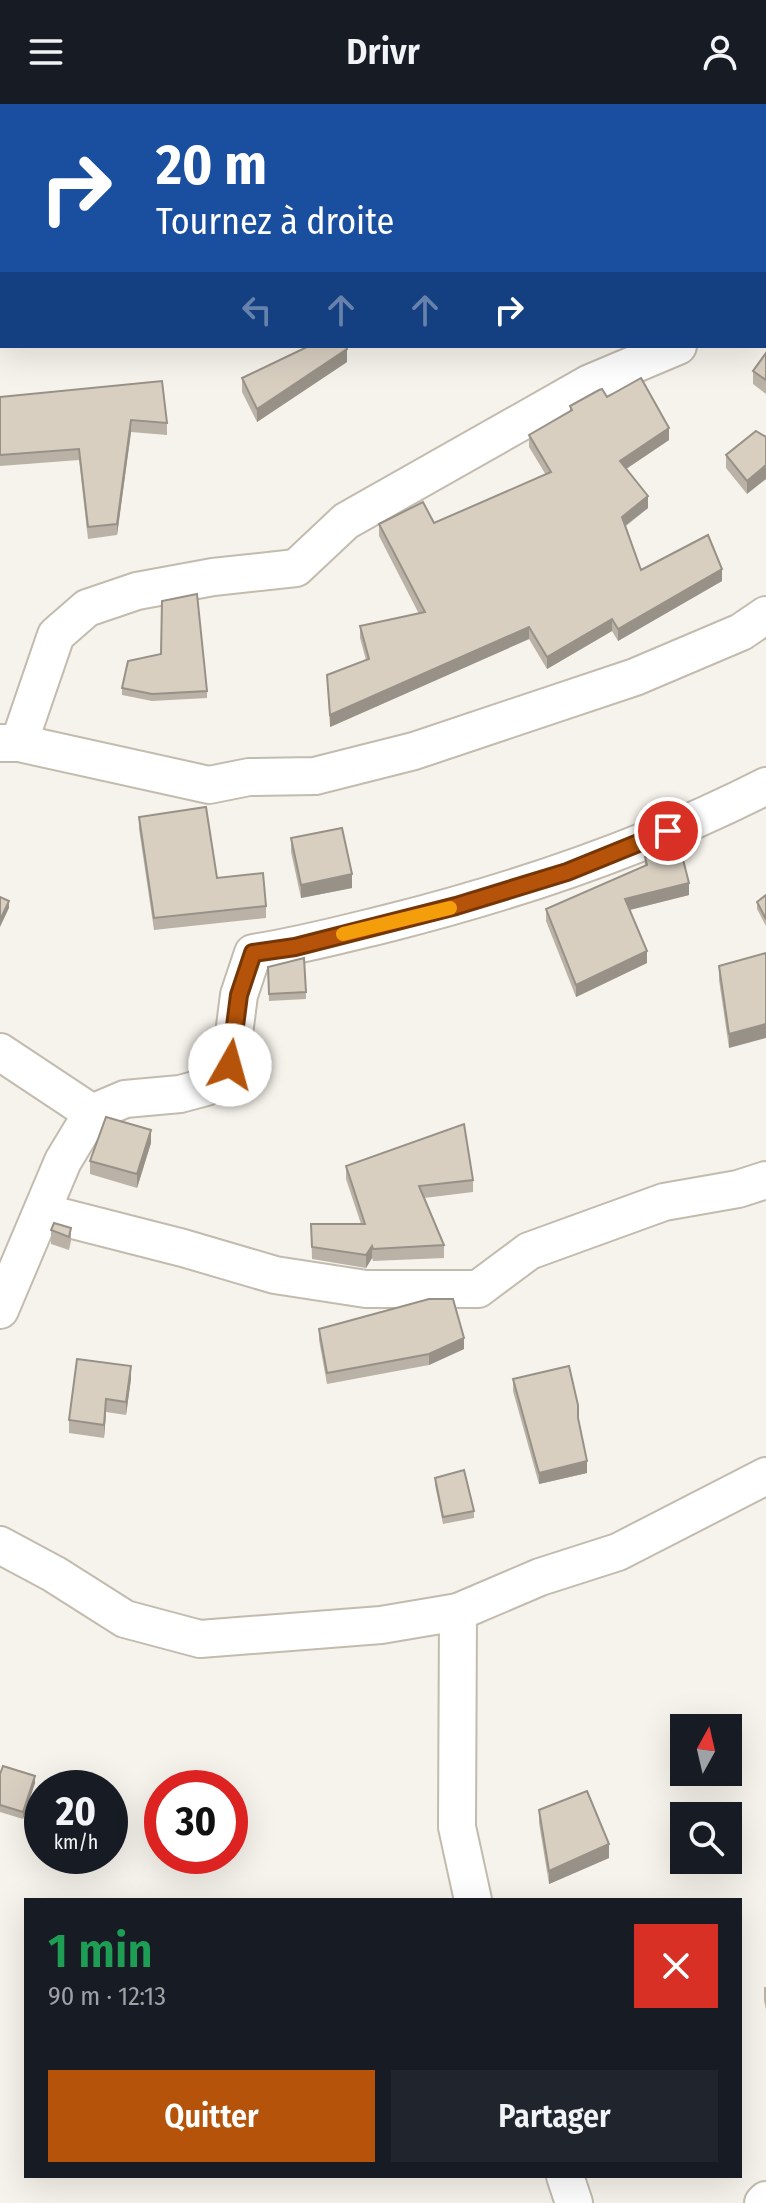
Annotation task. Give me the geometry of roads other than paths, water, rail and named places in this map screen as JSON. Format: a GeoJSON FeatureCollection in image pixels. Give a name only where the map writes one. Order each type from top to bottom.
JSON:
{"type":"FeatureCollection","features":[{"type":"Feature","properties":{"kind":"street"},"geometry":{"type":"LineString","coordinates":[[673,348],[590,383],[346,521],[296,568],[213,577],[137,591],[87,608],[56,635],[10,743],[209,785],[249,777],[315,776],[414,751],[635,677],[741,632],[766,615]]}},
{"type":"Feature","properties":{"kind":"street"},"geometry":{"type":"LineString","coordinates":[[0,1310],[63,1161],[92,1113],[125,1099],[180,1094],[206,1087],[230,1065],[239,995],[253,953],[295,947],[456,906],[567,872],[668,831],[766,786]]}},
{"type":"Feature","properties":{"kind":"street"},"geometry":{"type":"LineString","coordinates":[[0,1052],[92,1113]]}},
{"type":"Feature","properties":{"kind":"street"},"geometry":{"type":"LineString","coordinates":[[42,1212],[275,1275],[366,1289],[478,1289],[529,1251],[664,1202],[738,1189],[766,1180]]}},
{"type":"Feature","properties":{"kind":"street"},"geometry":{"type":"LineString","coordinates":[[0,1545],[54,1574],[125,1619],[200,1639],[381,1625],[458,1612],[540,1577],[618,1552],[766,1476]]}},
{"type":"Feature","properties":{"kind":"street"},"geometry":{"type":"LineString","coordinates":[[458,1612],[457,1827],[473,1898]]}},
{"type":"Feature","properties":{"kind":"street"},"geometry":{"type":"LineString","coordinates":[[566,2178],[574,2203]]}}]}
